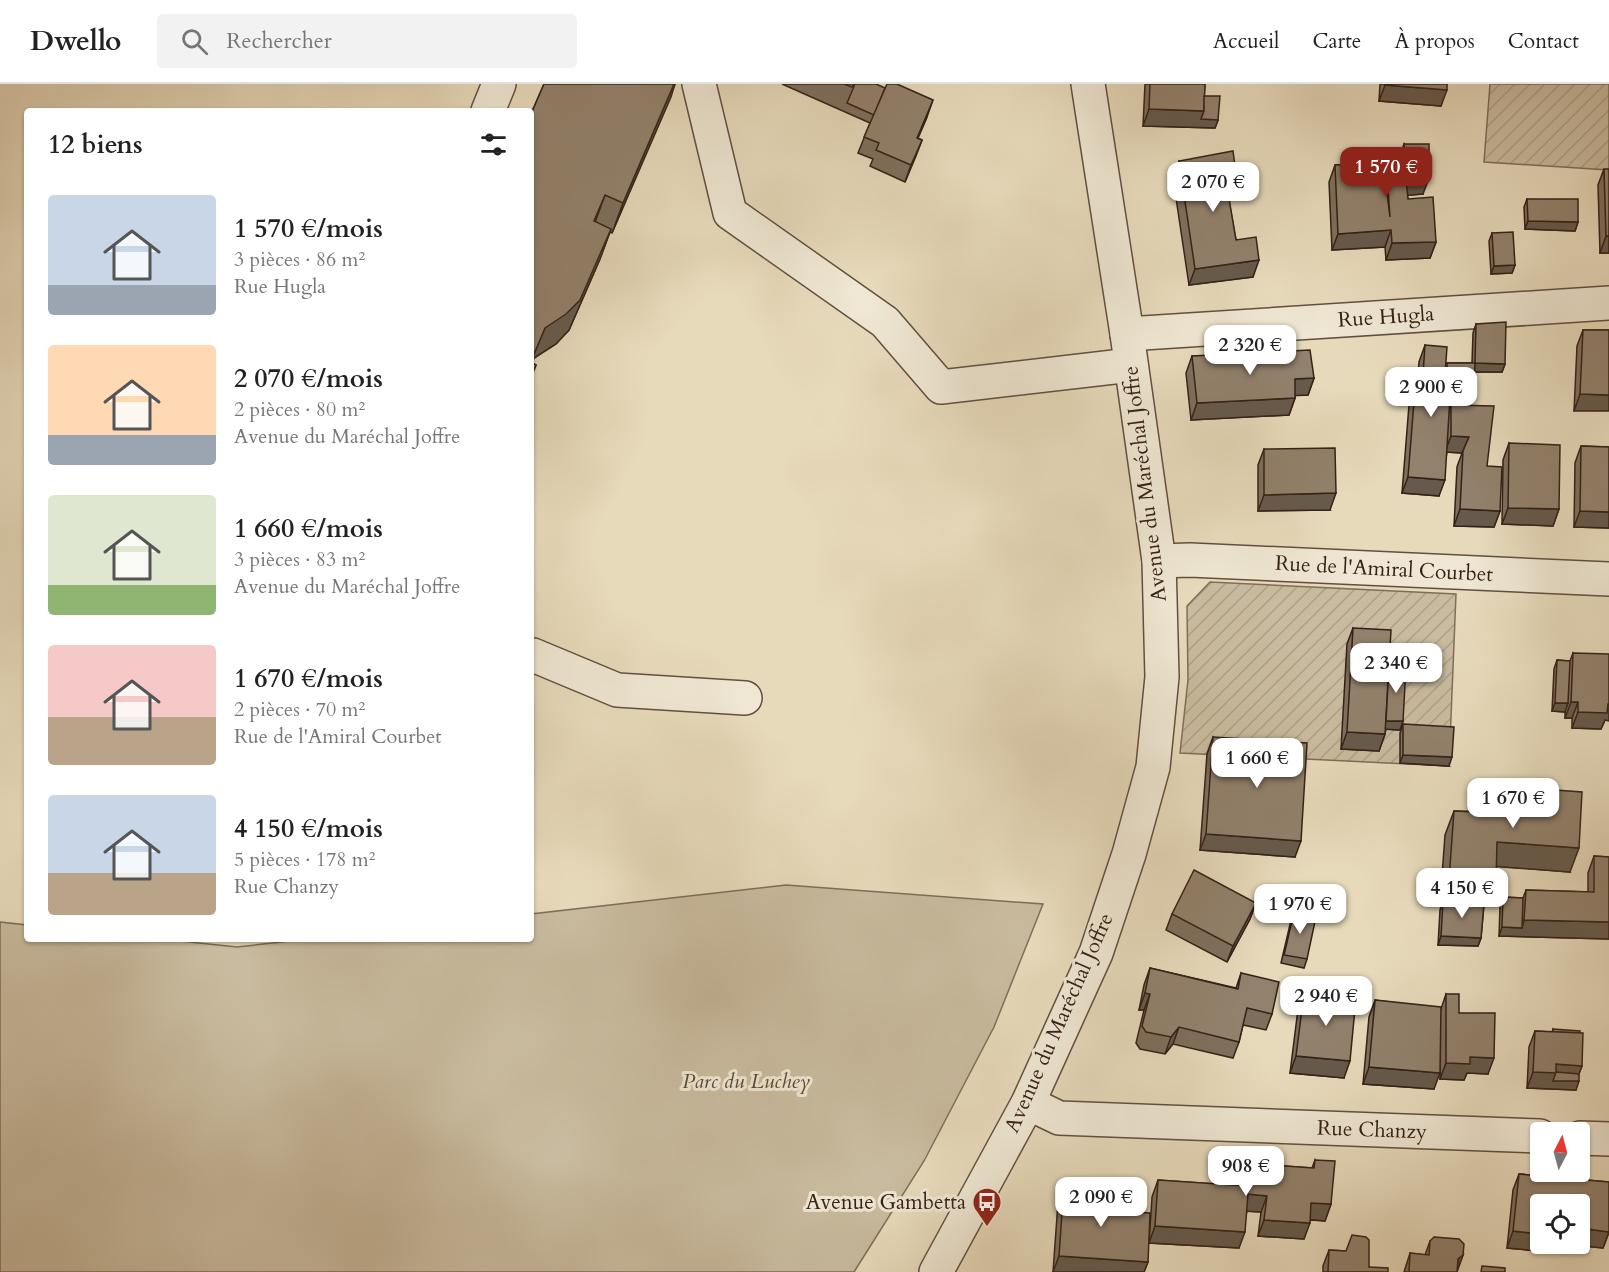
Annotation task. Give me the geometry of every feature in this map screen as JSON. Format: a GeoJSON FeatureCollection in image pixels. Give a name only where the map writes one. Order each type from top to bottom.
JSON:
{"type":"FeatureCollection","features":[{"type":"Feature","properties":{"kind":"street"},"geometry":{"type":"LineString","coordinates":[[489,108],[499,84]]}},
{"type":"Feature","properties":{"kind":"street","name":"Rue Hugla"},"geometry":{"type":"LineString","coordinates":[[699,84],[730,213],[885,322],[941,387],[1129,349],[1609,303]]}},
{"type":"Feature","properties":{"kind":"street","name":"Avenue du Maréchal Joffre"},"geometry":{"type":"LineString","coordinates":[[936,1272],[1028,1103],[1096,953],[1129,854],[1153,767],[1162,677],[1159,561],[1088,84]]}},
{"type":"Feature","properties":{"kind":"street","name":"Rue de l'Amiral Courbet"},"geometry":{"type":"LineString","coordinates":[[1159,561],[1202,560],[1609,579]]}},
{"type":"Feature","properties":{"kind":"street"},"geometry":{"type":"LineString","coordinates":[[534,655],[617,690],[746,698]]}},
{"type":"Feature","properties":{"kind":"street","name":"Rue Chanzy"},"geometry":{"type":"LineString","coordinates":[[1028,1103],[1059,1118],[1530,1136]]}},
{"type":"Feature","properties":{"kind":"street"},"geometry":{"type":"LineString","coordinates":[[1590,1138],[1609,1139]]}},
{"type":"Feature","properties":{"kind":"green space"},"geometry":{"type":"Polygon","coordinates":[[[1490,84],[1609,84],[1609,170],[1484,162],[1490,84]]]}},
{"type":"Feature","properties":{"kind":"green space"},"geometry":{"type":"Polygon","coordinates":[[[1210,582],[1456,594],[1449,766],[1180,753],[1188,680],[1187,606],[1210,582]]]}},
{"type":"Feature","properties":{"kind":"green space","name":"Parc du Luchey"},"geometry":{"type":"Polygon","coordinates":[[[786,885],[1043,904],[994,1027],[924,1161],[854,1272],[0,1272],[0,922],[24,925],[24,942],[190,942],[237,947],[282,942],[534,942],[534,914],[786,885]]]}},
{"type":"Feature","properties":{"kind":"building"},"geometry":{"type":"Polygon","coordinates":[[[544,84],[674,84],[623,203],[605,195],[594,221],[611,229],[580,300],[566,314],[545,328],[534,354],[534,108],[544,84]]]}},
{"type":"Feature","properties":{"kind":"building"},"geometry":{"type":"Polygon","coordinates":[[[855,84],[876,84],[885,88],[874,115],[847,103],[855,84]]]}},
{"type":"Feature","properties":{"kind":"building"},"geometry":{"type":"Polygon","coordinates":[[[887,84],[897,84],[933,100],[917,138],[922,140],[911,165],[876,150],[879,143],[864,137],[887,84]]]}},
{"type":"Feature","properties":{"kind":"building"},"geometry":{"type":"Polygon","coordinates":[[[1150,84],[1205,84],[1204,111],[1149,109],[1150,84]]]}},
{"type":"Feature","properties":{"kind":"building"},"geometry":{"type":"Polygon","coordinates":[[[1447,84],[1447,90],[1385,85],[1447,84]]]}},
{"type":"Feature","properties":{"kind":"building"},"geometry":{"type":"Polygon","coordinates":[[[1204,96],[1220,96],[1218,120],[1201,119],[1204,111],[1204,96]]]}},
{"type":"Feature","properties":{"kind":"building"},"geometry":{"type":"Polygon","coordinates":[[[1404,144],[1429,144],[1429,178],[1406,179],[1408,199],[1433,197],[1436,242],[1392,243],[1391,230],[1338,234],[1335,165],[1383,163],[1390,217],[1386,161],[1405,162],[1404,144]]]}},
{"type":"Feature","properties":{"kind":"building"},"geometry":{"type":"Polygon","coordinates":[[[1233,151],[1236,174],[1225,175],[1236,240],[1256,237],[1259,260],[1195,269],[1179,161],[1233,151]]]}},
{"type":"Feature","properties":{"kind":"building"},"geometry":{"type":"Polygon","coordinates":[[[1382,152],[1401,153],[1402,162],[1386,161],[1384,168],[1382,152]]]}},
{"type":"Feature","properties":{"kind":"building"},"geometry":{"type":"Polygon","coordinates":[[[1604,169],[1609,169],[1609,236],[1606,236],[1604,169]]]}},
{"type":"Feature","properties":{"kind":"building"},"geometry":{"type":"Polygon","coordinates":[[[1527,199],[1578,199],[1578,222],[1528,221],[1527,199]]]}},
{"type":"Feature","properties":{"kind":"building"},"geometry":{"type":"Polygon","coordinates":[[[1513,232],[1515,265],[1494,266],[1492,233],[1513,232]]]}},
{"type":"Feature","properties":{"kind":"building"},"geometry":{"type":"Polygon","coordinates":[[[1506,322],[1505,364],[1475,363],[1476,324],[1506,322]]]}},
{"type":"Feature","properties":{"kind":"building"},"geometry":{"type":"Polygon","coordinates":[[[1583,330],[1609,330],[1609,395],[1580,394],[1583,330]]]}},
{"type":"Feature","properties":{"kind":"building"},"geometry":{"type":"Polygon","coordinates":[[[1425,345],[1447,347],[1445,375],[1449,375],[1451,380],[1445,480],[1408,477],[1415,389],[1422,389],[1425,345]]]}},
{"type":"Feature","properties":{"kind":"building"},"geometry":{"type":"Polygon","coordinates":[[[1310,350],[1314,378],[1295,379],[1295,398],[1197,403],[1192,356],[1310,350]]]}},
{"type":"Feature","properties":{"kind":"building"},"geometry":{"type":"Polygon","coordinates":[[[1447,363],[1475,363],[1474,388],[1451,388],[1451,380],[1447,375],[1447,363]]]}},
{"type":"Feature","properties":{"kind":"building"},"geometry":{"type":"Polygon","coordinates":[[[1451,405],[1494,406],[1487,466],[1502,467],[1500,511],[1460,509],[1463,451],[1469,437],[1451,436],[1451,405]]]}},
{"type":"Feature","properties":{"kind":"building"},"geometry":{"type":"Polygon","coordinates":[[[1509,443],[1560,445],[1559,509],[1508,508],[1509,443]]]}},
{"type":"Feature","properties":{"kind":"building"},"geometry":{"type":"Polygon","coordinates":[[[1581,446],[1609,447],[1609,512],[1580,511],[1581,446]]]}},
{"type":"Feature","properties":{"kind":"building"},"geometry":{"type":"Polygon","coordinates":[[[1335,448],[1336,493],[1264,495],[1264,449],[1335,448]]]}},
{"type":"Feature","properties":{"kind":"building"},"geometry":{"type":"Polygon","coordinates":[[[1353,628],[1391,630],[1385,734],[1347,732],[1353,628]]]}},
{"type":"Feature","properties":{"kind":"building"},"geometry":{"type":"Polygon","coordinates":[[[1573,653],[1609,654],[1607,713],[1578,712],[1578,702],[1571,702],[1573,653]]]}},
{"type":"Feature","properties":{"kind":"building"},"geometry":{"type":"Polygon","coordinates":[[[1557,660],[1570,661],[1568,703],[1555,703],[1557,660]]]}},
{"type":"Feature","properties":{"kind":"building"},"geometry":{"type":"Polygon","coordinates":[[[1389,667],[1406,667],[1403,721],[1386,721],[1389,667]]]}},
{"type":"Feature","properties":{"kind":"building"},"geometry":{"type":"Polygon","coordinates":[[[1403,724],[1454,727],[1452,757],[1403,755],[1403,724]]]}},
{"type":"Feature","properties":{"kind":"building"},"geometry":{"type":"Polygon","coordinates":[[[1213,737],[1307,743],[1301,841],[1206,834],[1213,737]]]}},
{"type":"Feature","properties":{"kind":"building"},"geometry":{"type":"Polygon","coordinates":[[[1500,786],[1582,792],[1579,848],[1497,842],[1496,881],[1449,879],[1454,811],[1498,813],[1500,786]]]}},
{"type":"Feature","properties":{"kind":"building"},"geometry":{"type":"Polygon","coordinates":[[[1594,856],[1609,857],[1609,922],[1524,920],[1526,890],[1594,892],[1594,856]]]}},
{"type":"Feature","properties":{"kind":"building"},"geometry":{"type":"Polygon","coordinates":[[[1194,870],[1256,903],[1233,946],[1172,914],[1194,870]]]}},
{"type":"Feature","properties":{"kind":"building"},"geometry":{"type":"Polygon","coordinates":[[[1503,897],[1523,898],[1522,928],[1502,927],[1503,897]]]}},
{"type":"Feature","properties":{"kind":"building"},"geometry":{"type":"Polygon","coordinates":[[[1443,901],[1484,903],[1481,938],[1441,936],[1443,901]]]}},
{"type":"Feature","properties":{"kind":"building"},"geometry":{"type":"Polygon","coordinates":[[[1295,908],[1316,917],[1307,959],[1284,955],[1295,908]]]}},
{"type":"Feature","properties":{"kind":"building"},"geometry":{"type":"Polygon","coordinates":[[[1150,968],[1238,989],[1241,973],[1279,982],[1272,1014],[1247,1008],[1239,1042],[1179,1027],[1171,1037],[1146,1032],[1142,1026],[1150,994],[1145,993],[1150,968]]]}},
{"type":"Feature","properties":{"kind":"building"},"geometry":{"type":"Polygon","coordinates":[[[1304,993],[1356,998],[1350,1061],[1296,1056],[1304,993]]]}},
{"type":"Feature","properties":{"kind":"building"},"geometry":{"type":"Polygon","coordinates":[[[1446,994],[1459,994],[1459,1013],[1495,1013],[1494,1058],[1470,1057],[1470,1064],[1446,1063],[1446,994]]]}},
{"type":"Feature","properties":{"kind":"building"},"geometry":{"type":"Polygon","coordinates":[[[1375,1000],[1441,1007],[1440,1073],[1369,1067],[1375,1000]]]}},
{"type":"Feature","properties":{"kind":"building"},"geometry":{"type":"Polygon","coordinates":[[[1553,1029],[1580,1031],[1580,1033],[1553,1032],[1553,1029]]]}},
{"type":"Feature","properties":{"kind":"building"},"geometry":{"type":"Polygon","coordinates":[[[1535,1031],[1583,1033],[1582,1066],[1556,1064],[1556,1073],[1533,1072],[1535,1031]]]}},
{"type":"Feature","properties":{"kind":"building"},"geometry":{"type":"Polygon","coordinates":[[[1556,1072],[1579,1074],[1579,1081],[1553,1081],[1556,1072]]]}},
{"type":"Feature","properties":{"kind":"building"},"geometry":{"type":"Polygon","coordinates":[[[1251,1157],[1270,1157],[1269,1165],[1314,1168],[1315,1160],[1335,1161],[1331,1204],[1311,1203],[1310,1223],[1264,1220],[1267,1196],[1248,1194],[1245,1232],[1155,1226],[1158,1180],[1249,1186],[1251,1157]]]}},
{"type":"Feature","properties":{"kind":"building"},"geometry":{"type":"Polygon","coordinates":[[[1519,1174],[1530,1175],[1530,1182],[1609,1182],[1609,1232],[1590,1229],[1590,1194],[1530,1194],[1530,1233],[1513,1231],[1519,1174]]]}},
{"type":"Feature","properties":{"kind":"building"},"geometry":{"type":"Polygon","coordinates":[[[1064,1185],[1106,1188],[1104,1211],[1150,1213],[1148,1262],[1059,1256],[1064,1185]]]}},
{"type":"Feature","properties":{"kind":"building"},"geometry":{"type":"Polygon","coordinates":[[[1352,1235],[1366,1237],[1369,1240],[1369,1267],[1388,1268],[1388,1272],[1328,1272],[1329,1250],[1346,1251],[1352,1235]]]}},
{"type":"Feature","properties":{"kind":"building"},"geometry":{"type":"Polygon","coordinates":[[[1434,1237],[1459,1239],[1464,1244],[1463,1255],[1458,1259],[1457,1272],[1409,1272],[1410,1253],[1429,1255],[1430,1241],[1434,1237]]]}},
{"type":"Feature","properties":{"kind":"building"},"geometry":{"type":"Polygon","coordinates":[[[1482,1266],[1505,1268],[1505,1272],[1481,1272],[1482,1266]]]}},
{"type":"Feature","properties":{"kind":"place","name":"Avenue Gambetta"},"geometry":{"type":"Point","coordinates":[987,1228]}}]}
